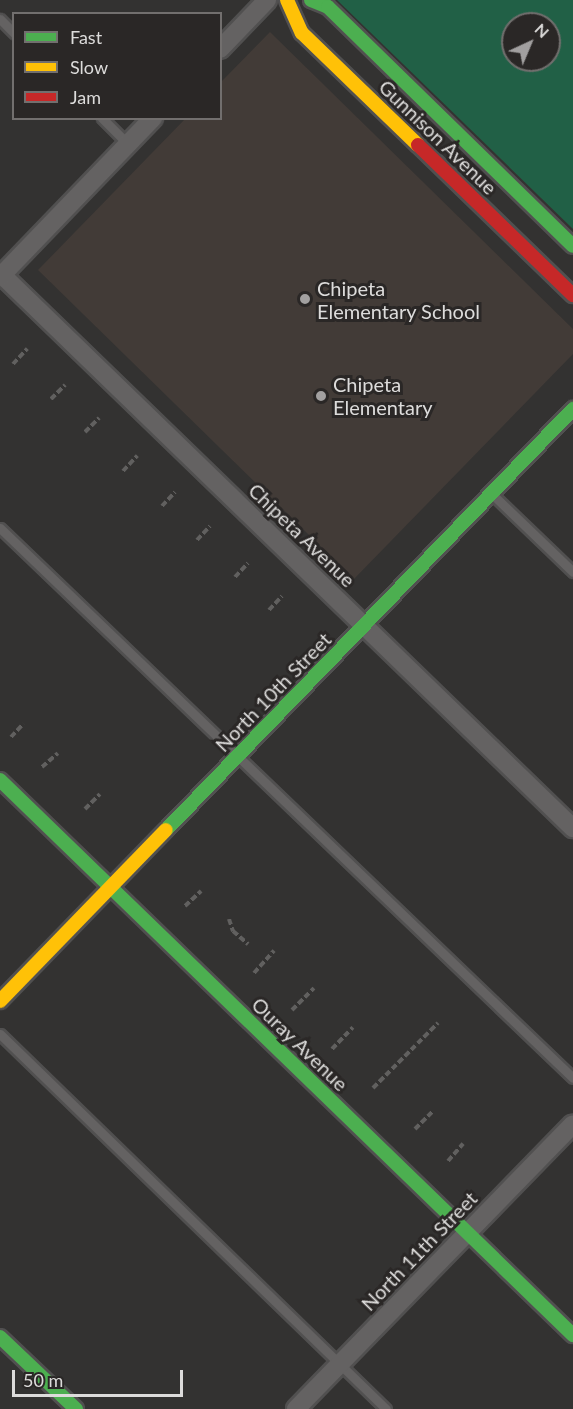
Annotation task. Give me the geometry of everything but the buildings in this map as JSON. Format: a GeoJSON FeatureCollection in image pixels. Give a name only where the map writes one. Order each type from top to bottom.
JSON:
{"type":"FeatureCollection","features":[{"type":"Feature","properties":{"kind":"street"},"geometry":{"type":"LineString","coordinates":[[222,47],[267,0]]}},
{"type":"Feature","properties":{"kind":"street","name":"Gunnison Avenue"},"geometry":{"type":"LineString","coordinates":[[287,0],[302,33],[573,295]]}},
{"type":"Feature","properties":{"kind":"street","name":"Gunnison Avenue"},"geometry":{"type":"LineString","coordinates":[[311,0],[328,8],[573,246]]}},
{"type":"Feature","properties":{"kind":"street"},"geometry":{"type":"LineString","coordinates":[[1,275],[151,120]]}},
{"type":"Feature","properties":{"kind":"street","name":"Chipeta Avenue"},"geometry":{"type":"LineString","coordinates":[[1,275],[573,828]]}},
{"type":"Feature","properties":{"kind":"street","name":"North 10th Street"},"geometry":{"type":"LineString","coordinates":[[0,1001],[573,409]]}},
{"type":"Feature","properties":{"kind":"street","name":"Ouray Avenue"},"geometry":{"type":"LineString","coordinates":[[0,780],[573,1335]]}},
{"type":"Feature","properties":{"kind":"street","name":"North 11th Street"},"geometry":{"type":"LineString","coordinates":[[296,1409],[573,1124]]}},
{"type":"Feature","properties":{"kind":"street"},"geometry":{"type":"LineString","coordinates":[[0,1337],[75,1409]]}},
{"type":"Feature","properties":{"kind":"lane"},"geometry":{"type":"LineString","coordinates":[[0,20],[12,31]]}},
{"type":"Feature","properties":{"kind":"lane"},"geometry":{"type":"LineString","coordinates":[[104,120],[128,144]]}},
{"type":"Feature","properties":{"kind":"lane"},"geometry":{"type":"LineString","coordinates":[[491,494],[573,572]]}},
{"type":"Feature","properties":{"kind":"lane"},"geometry":{"type":"LineString","coordinates":[[0,528],[573,1078]]}},
{"type":"Feature","properties":{"kind":"lane"},"geometry":{"type":"LineString","coordinates":[[0,1034],[387,1409]]}},
{"type":"Feature","properties":{"kind":"path"},"geometry":{"type":"LineString","coordinates":[[13,364],[27,349]]}},
{"type":"Feature","properties":{"kind":"path"},"geometry":{"type":"LineString","coordinates":[[51,399],[65,385]]}},
{"type":"Feature","properties":{"kind":"path"},"geometry":{"type":"LineString","coordinates":[[85,432],[99,418]]}},
{"type":"Feature","properties":{"kind":"path"},"geometry":{"type":"LineString","coordinates":[[123,471],[137,456]]}},
{"type":"Feature","properties":{"kind":"path"},"geometry":{"type":"LineString","coordinates":[[162,506],[175,492]]}},
{"type":"Feature","properties":{"kind":"path"},"geometry":{"type":"LineString","coordinates":[[197,540],[210,526]]}},
{"type":"Feature","properties":{"kind":"path"},"geometry":{"type":"LineString","coordinates":[[236,577],[248,563]]}},
{"type":"Feature","properties":{"kind":"path"},"geometry":{"type":"LineString","coordinates":[[269,610],[282,596]]}},
{"type":"Feature","properties":{"kind":"path"},"geometry":{"type":"LineString","coordinates":[[10,737],[23,724]]}},
{"type":"Feature","properties":{"kind":"path"},"geometry":{"type":"LineString","coordinates":[[42,767],[58,753]]}},
{"type":"Feature","properties":{"kind":"path"},"geometry":{"type":"LineString","coordinates":[[85,809],[100,794]]}},
{"type":"Feature","properties":{"kind":"path"},"geometry":{"type":"LineString","coordinates":[[186,906],[201,891]]}},
{"type":"Feature","properties":{"kind":"path"},"geometry":{"type":"LineString","coordinates":[[229,920],[234,931],[248,944]]}},
{"type":"Feature","properties":{"kind":"path"},"geometry":{"type":"LineString","coordinates":[[254,973],[274,951]]}},
{"type":"Feature","properties":{"kind":"path"},"geometry":{"type":"LineString","coordinates":[[292,1010],[314,988]]}},
{"type":"Feature","properties":{"kind":"path"},"geometry":{"type":"LineString","coordinates":[[373,1088],[438,1023]]}},
{"type":"Feature","properties":{"kind":"path"},"geometry":{"type":"LineString","coordinates":[[332,1049],[353,1027]]}},
{"type":"Feature","properties":{"kind":"path"},"geometry":{"type":"LineString","coordinates":[[415,1129],[432,1111]]}},
{"type":"Feature","properties":{"kind":"path"},"geometry":{"type":"LineString","coordinates":[[448,1161],[463,1144]]}},
{"type":"Feature","properties":{"kind":"shaded area","name":"Chipeta Elementary School"},"geometry":{"type":"Polygon","coordinates":[[[270,32],[573,329],[573,354],[354,579],[38,270],[184,120],[222,120],[222,81],[270,32]]]}},
{"type":"Feature","properties":{"kind":"green space"},"geometry":{"type":"Polygon","coordinates":[[[337,0],[573,0],[573,229],[337,0]]]}},
{"type":"Feature","properties":{"kind":"traffic: fast"},"geometry":{"type":"LineString","coordinates":[[311,0],[328,7],[573,246]]}},
{"type":"Feature","properties":{"kind":"traffic: fast"},"geometry":{"type":"LineString","coordinates":[[166,830],[573,409]]}},
{"type":"Feature","properties":{"kind":"traffic: fast"},"geometry":{"type":"LineString","coordinates":[[0,780],[573,1335]]}},
{"type":"Feature","properties":{"kind":"traffic: fast"},"geometry":{"type":"LineString","coordinates":[[0,1337],[76,1409]]}},
{"type":"Feature","properties":{"kind":"traffic: slow"},"geometry":{"type":"LineString","coordinates":[[287,0],[302,33],[418,145]]}},
{"type":"Feature","properties":{"kind":"traffic: slow"},"geometry":{"type":"LineString","coordinates":[[0,1001],[166,830]]}},
{"type":"Feature","properties":{"kind":"traffic: jam"},"geometry":{"type":"LineString","coordinates":[[418,145],[573,295]]}},
{"type":"Feature","properties":{"kind":"place","name":"Chipeta Elementary School"},"geometry":{"type":"Point","coordinates":[305,299]}},
{"type":"Feature","properties":{"kind":"place","name":"Chipeta Elementary"},"geometry":{"type":"Point","coordinates":[321,396]}}]}
